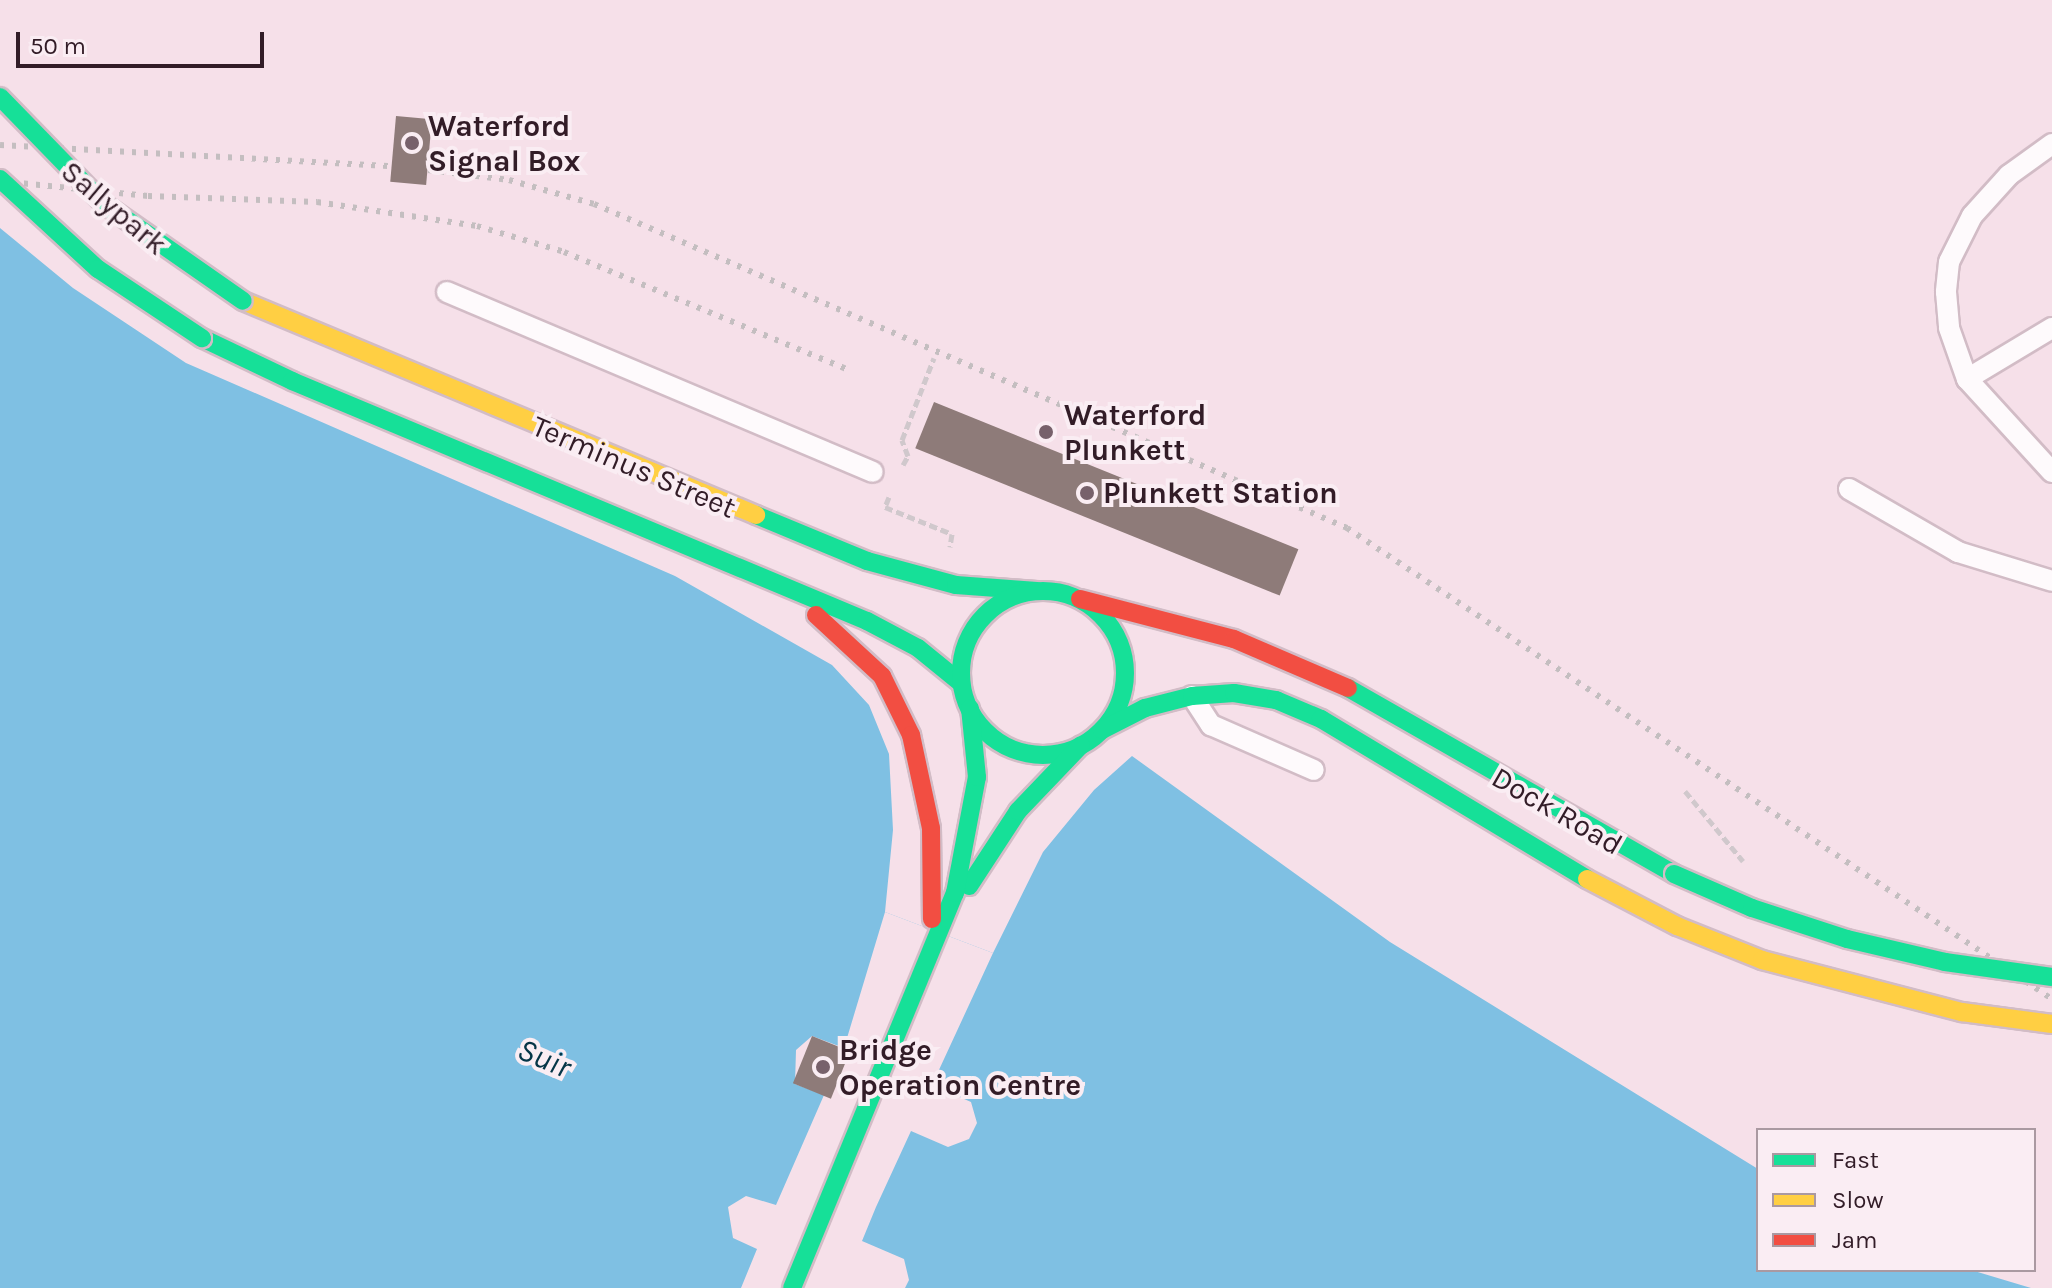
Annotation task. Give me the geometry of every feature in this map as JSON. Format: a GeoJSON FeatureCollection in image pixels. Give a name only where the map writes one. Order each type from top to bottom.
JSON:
{"type":"FeatureCollection","features":[{"type":"Feature","properties":{"kind":"main road","name":"Sallypark"},"geometry":{"type":"LineString","coordinates":[[0,97],[58,161],[116,214],[243,301]]}},
{"type":"Feature","properties":{"kind":"main road","name":"Sallypark"},"geometry":{"type":"LineString","coordinates":[[0,179],[98,269],[202,338]]}},
{"type":"Feature","properties":{"kind":"main road","name":"Terminus Street"},"geometry":{"type":"LineString","coordinates":[[243,301],[796,534],[897,570],[956,585],[1037,591]]}},
{"type":"Feature","properties":{"kind":"main road","name":"Terminus Street"},"geometry":{"type":"LineString","coordinates":[[202,338],[895,635],[961,683]]}},
{"type":"Feature","properties":{"kind":"main road"},"geometry":{"type":"LineString","coordinates":[[732,566],[802,606],[852,643],[882,676],[901,712],[920,761],[931,828],[932,921],[921,981]]}},
{"type":"Feature","properties":{"kind":"main road"},"geometry":{"type":"LineString","coordinates":[[921,981],[992,847],[1081,745],[1102,730],[1123,693],[1125,659],[1112,626],[1080,599],[1037,591],[1007,599],[974,627],[965,647],[961,683],[970,708],[986,732],[1010,748],[1052,755],[1081,745]]}},
{"type":"Feature","properties":{"kind":"main road","name":"Dock Road"},"geometry":{"type":"LineString","coordinates":[[1080,599],[1234,639],[1320,672],[1594,833],[1674,874],[1752,908],[1847,939],[1945,962],[2052,977]]}},
{"type":"Feature","properties":{"kind":"main road","name":"Dock Road"},"geometry":{"type":"LineString","coordinates":[[1102,730],[1135,713],[1192,696],[1256,696],[1308,712],[1636,906],[1810,976],[1909,1002],[2052,1024]]}},
{"type":"Feature","properties":{"kind":"main road"},"geometry":{"type":"LineString","coordinates":[[792,1288],[921,981],[970,834],[977,777],[970,708]]}},
{"type":"Feature","properties":{"kind":"lane"},"geometry":{"type":"LineString","coordinates":[[2052,144],[1995,187],[1954,249],[1946,306],[1967,379],[2052,472]]}},
{"type":"Feature","properties":{"kind":"lane"},"geometry":{"type":"LineString","coordinates":[[447,292],[873,472]]}},
{"type":"Feature","properties":{"kind":"lane"},"geometry":{"type":"LineString","coordinates":[[1967,379],[2052,328]]}},
{"type":"Feature","properties":{"kind":"lane"},"geometry":{"type":"LineString","coordinates":[[1849,489],[1958,552],[2052,581]]}},
{"type":"Feature","properties":{"kind":"lane"},"geometry":{"type":"LineString","coordinates":[[1192,696],[1211,725],[1314,770]]}},
{"type":"Feature","properties":{"kind":"path"},"geometry":{"type":"LineString","coordinates":[[903,465],[908,456],[902,440],[934,358]]}},
{"type":"Feature","properties":{"kind":"path"},"geometry":{"type":"LineString","coordinates":[[1685,791],[1751,871]]}},
{"type":"Feature","properties":{"kind":"water","name":"Suir"},"geometry":{"type":"Polygon","coordinates":[[[0,228],[73,288],[186,363],[675,576],[832,665],[869,705],[889,754],[893,830],[885,912],[993,953],[1043,852],[1094,790],[1132,756],[1390,942],[1756,1168],[1756,1272],[1978,1272],[2031,1288],[0,1288],[0,228]]]}},
{"type":"Feature","properties":{"kind":"pier"},"geometry":{"type":"Polygon","coordinates":[[[885,912],[993,953],[932,1085],[971,1102],[977,1123],[969,1139],[948,1147],[911,1131],[876,1207],[862,1241],[904,1259],[909,1280],[905,1288],[741,1288],[757,1249],[733,1238],[728,1207],[746,1196],[776,1205],[824,1095],[795,1084],[796,1050],[812,1036],[844,1048],[885,912]]]}},
{"type":"Feature","properties":{"kind":"building","name":"Waterford Signal Box"},"geometry":{"type":"Polygon","coordinates":[[[396,116],[432,119],[426,185],[390,182],[396,116]]]}},
{"type":"Feature","properties":{"kind":"building","name":"Plunkett Station"},"geometry":{"type":"Polygon","coordinates":[[[934,402],[1298,549],[1280,596],[915,448],[934,402]]]}},
{"type":"Feature","properties":{"kind":"building","name":"Bridge Operation Centre"},"geometry":{"type":"Polygon","coordinates":[[[812,1036],[850,1051],[831,1099],[793,1083],[812,1036]]]}},
{"type":"Feature","properties":{"kind":"railway"},"geometry":{"type":"LineString","coordinates":[[0,145],[392,166]]}},
{"type":"Feature","properties":{"kind":"railway"},"geometry":{"type":"LineString","coordinates":[[428,170],[509,180],[594,204],[1347,528],[2052,999]]}},
{"type":"Feature","properties":{"kind":"railway"},"geometry":{"type":"LineString","coordinates":[[0,181],[148,196],[317,202],[477,226],[564,252],[849,370]]}},
{"type":"Feature","properties":{"kind":"traffic: fast"},"geometry":{"type":"LineString","coordinates":[[0,97],[104,204],[243,301]]}},
{"type":"Feature","properties":{"kind":"traffic: fast"},"geometry":{"type":"LineString","coordinates":[[0,179],[98,269],[202,338]]}},
{"type":"Feature","properties":{"kind":"traffic: fast"},"geometry":{"type":"LineString","coordinates":[[202,338],[292,381],[867,621],[918,648],[961,683]]}},
{"type":"Feature","properties":{"kind":"traffic: fast"},"geometry":{"type":"LineString","coordinates":[[756,515],[867,561],[956,585],[1037,591]]}},
{"type":"Feature","properties":{"kind":"traffic: fast"},"geometry":{"type":"LineString","coordinates":[[1043,591],[1074,597],[1101,615],[1119,642],[1125,673],[1119,704],[1101,731],[1074,749],[1043,755],[1012,749],[985,731],[967,704],[961,673],[967,642],[985,615],[1012,597],[1043,591]]}},
{"type":"Feature","properties":{"kind":"traffic: fast"},"geometry":{"type":"LineString","coordinates":[[1348,688],[1674,874]]}},
{"type":"Feature","properties":{"kind":"traffic: fast"},"geometry":{"type":"LineString","coordinates":[[1102,730],[1145,708],[1192,696],[1234,693],[1276,700],[1321,719],[1587,879]]}},
{"type":"Feature","properties":{"kind":"traffic: fast"},"geometry":{"type":"LineString","coordinates":[[792,1288],[955,893],[977,777],[970,708]]}},
{"type":"Feature","properties":{"kind":"traffic: fast"},"geometry":{"type":"LineString","coordinates":[[969,886],[1018,811],[1081,745]]}},
{"type":"Feature","properties":{"kind":"traffic: fast"},"geometry":{"type":"LineString","coordinates":[[1674,874],[1752,908],[1847,939],[1945,962],[2052,977]]}},
{"type":"Feature","properties":{"kind":"traffic: slow"},"geometry":{"type":"LineString","coordinates":[[243,301],[756,515]]}},
{"type":"Feature","properties":{"kind":"traffic: slow"},"geometry":{"type":"LineString","coordinates":[[1587,879],[1677,926],[1762,960],[1962,1012],[2052,1024]]}},
{"type":"Feature","properties":{"kind":"traffic: jam"},"geometry":{"type":"LineString","coordinates":[[1080,599],[1234,639],[1348,688]]}},
{"type":"Feature","properties":{"kind":"traffic: jam"},"geometry":{"type":"LineString","coordinates":[[816,615],[882,676],[911,735],[931,828],[932,919]]}},
{"type":"Feature","properties":{"kind":"place","name":"Waterford Signal Box"},"geometry":{"type":"Point","coordinates":[412,143]}},
{"type":"Feature","properties":{"kind":"place","name":"Waterford Plunkett"},"geometry":{"type":"Point","coordinates":[1046,432]}},
{"type":"Feature","properties":{"kind":"place","name":"Plunkett Station"},"geometry":{"type":"Point","coordinates":[1087,493]}},
{"type":"Feature","properties":{"kind":"place","name":"Bridge Operation Centre"},"geometry":{"type":"Point","coordinates":[823,1067]}}]}
